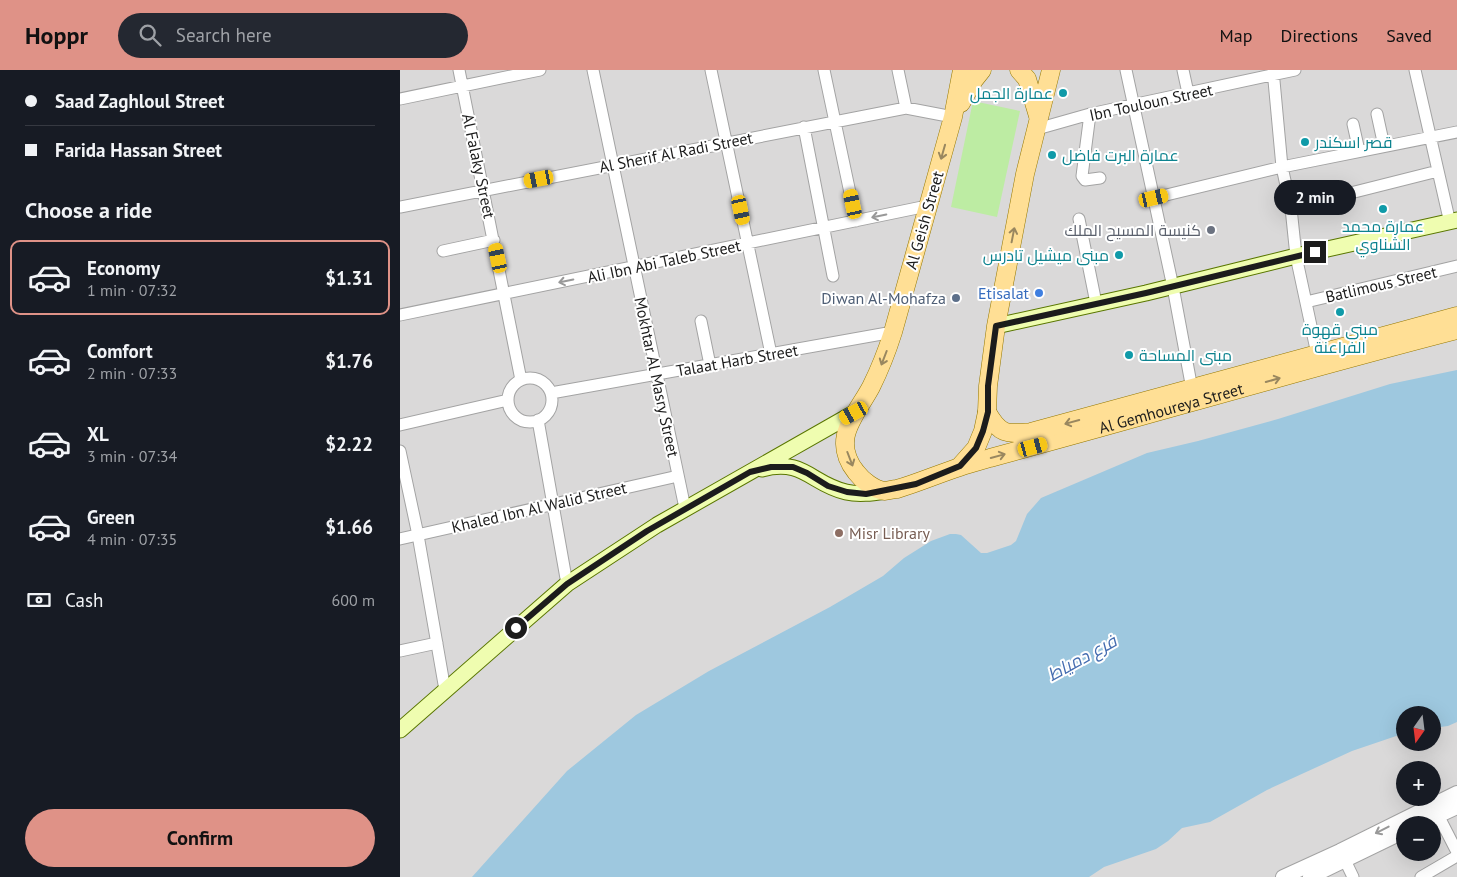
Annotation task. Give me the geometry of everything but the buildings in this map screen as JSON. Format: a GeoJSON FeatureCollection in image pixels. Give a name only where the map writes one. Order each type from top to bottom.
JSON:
{"type":"FeatureCollection","features":[{"type":"Feature","properties":{"kind":"main road","name":"Al Geish Street"},"geometry":{"type":"LineString","coordinates":[[885,491],[874,487],[855,471],[849,460],[846,448],[848,424],[870,388],[884,360],[953,117],[962,70]]}},
{"type":"Feature","properties":{"kind":"main road"},"geometry":{"type":"LineString","coordinates":[[953,117],[974,80],[982,70]]}},
{"type":"Feature","properties":{"kind":"main road"},"geometry":{"type":"LineString","coordinates":[[1019,70],[1027,79],[1038,124]]}},
{"type":"Feature","properties":{"kind":"main road"},"geometry":{"type":"LineString","coordinates":[[960,466],[976,448],[988,412],[988,386],[996,326],[1025,174],[1051,70]]}},
{"type":"Feature","properties":{"kind":"main road"},"geometry":{"type":"LineString","coordinates":[[996,326],[1296,256],[1453,222]]}},
{"type":"Feature","properties":{"kind":"main road","name":"Al Gemhoureya Street"},"geometry":{"type":"LineString","coordinates":[[988,412],[993,423],[1001,431],[1012,434],[1031,432],[1457,316]]}},
{"type":"Feature","properties":{"kind":"main road","name":"Al Gemhoureya Street"},"geometry":{"type":"LineString","coordinates":[[885,491],[916,484],[960,466],[1366,353],[1457,330]]}},
{"type":"Feature","properties":{"kind":"main road"},"geometry":{"type":"LineString","coordinates":[[400,730],[567,584],[685,508],[854,413]]}},
{"type":"Feature","properties":{"kind":"main road"},"geometry":{"type":"LineString","coordinates":[[802,441],[799,449],[799,458],[807,473]]}},
{"type":"Feature","properties":{"kind":"main road"},"geometry":{"type":"LineString","coordinates":[[750,472],[771,467],[793,467],[828,486],[847,492],[866,494],[885,491]]}},
{"type":"Feature","properties":{"kind":"street","name":"Al Falaky Street"},"geometry":{"type":"LineString","coordinates":[[459,70],[521,380]]}},
{"type":"Feature","properties":{"kind":"street"},"geometry":{"type":"LineString","coordinates":[[400,99],[462,86],[493,75],[540,70]]}},
{"type":"Feature","properties":{"kind":"street","name":"Mokhtar Al Masry Street"},"geometry":{"type":"LineString","coordinates":[[593,70],[685,508]]}},
{"type":"Feature","properties":{"kind":"street"},"geometry":{"type":"LineString","coordinates":[[711,70],[771,354]]}},
{"type":"Feature","properties":{"kind":"street"},"geometry":{"type":"LineString","coordinates":[[824,70],[856,221]]}},
{"type":"Feature","properties":{"kind":"street"},"geometry":{"type":"LineString","coordinates":[[898,70],[906,108]]}},
{"type":"Feature","properties":{"kind":"street"},"geometry":{"type":"LineString","coordinates":[[1126,70],[1173,286],[1192,388]]}},
{"type":"Feature","properties":{"kind":"street"},"geometry":{"type":"LineString","coordinates":[[1183,70],[1188,93]]}},
{"type":"Feature","properties":{"kind":"street","name":"Ibn Touloun Street"},"geometry":{"type":"LineString","coordinates":[[1038,124],[1134,105],[1274,72],[1295,70]]}},
{"type":"Feature","properties":{"kind":"street"},"geometry":{"type":"LineString","coordinates":[[1415,70],[1438,172],[1453,222]]}},
{"type":"Feature","properties":{"kind":"street"},"geometry":{"type":"LineString","coordinates":[[1274,72],[1282,167],[1291,208],[1296,256],[1317,354]]}},
{"type":"Feature","properties":{"kind":"street","name":"Al Sherif Al Radi Street"},"geometry":{"type":"LineString","coordinates":[[400,207],[906,108],[953,117]]}},
{"type":"Feature","properties":{"kind":"street"},"geometry":{"type":"LineString","coordinates":[[1090,114],[1082,176],[1085,180],[1100,178]]}},
{"type":"Feature","properties":{"kind":"street"},"geometry":{"type":"LineString","coordinates":[[1377,114],[1384,146]]}},
{"type":"Feature","properties":{"kind":"street"},"geometry":{"type":"LineString","coordinates":[[1353,124],[1359,151]]}},
{"type":"Feature","properties":{"kind":"street"},"geometry":{"type":"LineString","coordinates":[[804,127],[833,276]]}},
{"type":"Feature","properties":{"kind":"street"},"geometry":{"type":"LineString","coordinates":[[1154,198],[1282,167],[1457,132]]}},
{"type":"Feature","properties":{"kind":"street"},"geometry":{"type":"LineString","coordinates":[[1291,208],[1438,172]]}},
{"type":"Feature","properties":{"kind":"street","name":"Ali Ibn Abi Taleb Street"},"geometry":{"type":"LineString","coordinates":[[400,314],[927,206]]}},
{"type":"Feature","properties":{"kind":"street"},"geometry":{"type":"LineString","coordinates":[[1079,219],[1096,303]]}},
{"type":"Feature","properties":{"kind":"street"},"geometry":{"type":"LineString","coordinates":[[443,251],[494,240]]}},
{"type":"Feature","properties":{"kind":"street","name":"Batlimous Street"},"geometry":{"type":"LineString","coordinates":[[1306,302],[1457,266]]}},
{"type":"Feature","properties":{"kind":"street"},"geometry":{"type":"LineString","coordinates":[[701,321],[710,365]]}},
{"type":"Feature","properties":{"kind":"street","name":"Talaat Harb Street"},"geometry":{"type":"LineString","coordinates":[[551,393],[893,332]]}},
{"type":"Feature","properties":{"kind":"street"},"geometry":{"type":"LineString","coordinates":[[536,379],[542,382],[551,393],[552,400],[548,412],[538,420],[524,421],[518,418],[509,407],[508,400],[512,388],[521,380],[536,379]]}},
{"type":"Feature","properties":{"kind":"street"},"geometry":{"type":"LineString","coordinates":[[400,425],[508,400]]}},
{"type":"Feature","properties":{"kind":"street"},"geometry":{"type":"LineString","coordinates":[[538,420],[567,584]]}},
{"type":"Feature","properties":{"kind":"street"},"geometry":{"type":"LineString","coordinates":[[400,450],[403,484],[418,535],[445,690]]}},
{"type":"Feature","properties":{"kind":"street","name":"Khaled Ibn Al Walid Street"},"geometry":{"type":"LineString","coordinates":[[400,539],[678,476]]}},
{"type":"Feature","properties":{"kind":"street"},"geometry":{"type":"LineString","coordinates":[[400,651],[437,643]]}},
{"type":"Feature","properties":{"kind":"street"},"geometry":{"type":"LineString","coordinates":[[1310,877],[1342,855],[1457,793]]}},
{"type":"Feature","properties":{"kind":"street"},"geometry":{"type":"LineString","coordinates":[[1421,877],[1456,858],[1438,815],[1457,807]]}},
{"type":"Feature","properties":{"kind":"street"},"geometry":{"type":"LineString","coordinates":[[1283,877],[1396,834]]}},
{"type":"Feature","properties":{"kind":"street"},"geometry":{"type":"LineString","coordinates":[[1342,855],[1353,877]]}},
{"type":"Feature","properties":{"kind":"shaded area"},"geometry":{"type":"Polygon","coordinates":[[[400,70],[1457,70],[1457,877],[400,877],[400,70]]]}},
{"type":"Feature","properties":{"kind":"green space"},"geometry":{"type":"Polygon","coordinates":[[[973,101],[1020,111],[997,217],[951,207],[973,101]]]}},
{"type":"Feature","properties":{"kind":"water","name":"فرع دمياط"},"geometry":{"type":"Polygon","coordinates":[[[1457,370],[1457,722],[1441,727],[1441,706],[1396,706],[1396,736],[1352,751],[1267,790],[1210,822],[1182,828],[1156,849],[1104,867],[1089,877],[472,877],[567,771],[636,715],[709,671],[830,607],[883,576],[904,558],[931,541],[950,534],[961,535],[981,553],[987,553],[1011,545],[1016,541],[1027,514],[1041,498],[1147,453],[1278,419],[1390,384],[1457,370]]]}},
{"type":"Feature","properties":{"kind":"place","name":"عمارة الجمل"},"geometry":{"type":"Point","coordinates":[1063,93]}},
{"type":"Feature","properties":{"kind":"place","name":"قصر اسكندر"},"geometry":{"type":"Point","coordinates":[1305,142]}},
{"type":"Feature","properties":{"kind":"place","name":"عمارة البرت فاضل"},"geometry":{"type":"Point","coordinates":[1052,155]}},
{"type":"Feature","properties":{"kind":"place","name":"عمارة محمد الشناوي"},"geometry":{"type":"Point","coordinates":[1383,209]}},
{"type":"Feature","properties":{"kind":"place","name":"كنيسة المسيح الملك"},"geometry":{"type":"Point","coordinates":[1211,230]}},
{"type":"Feature","properties":{"kind":"place","name":"مبنى ميشيل تادرس"},"geometry":{"type":"Point","coordinates":[1119,255]}},
{"type":"Feature","properties":{"kind":"place","name":"Etisalat"},"geometry":{"type":"Point","coordinates":[1039,293]}},
{"type":"Feature","properties":{"kind":"place","name":"Diwan Al-Mohafza"},"geometry":{"type":"Point","coordinates":[956,298]}},
{"type":"Feature","properties":{"kind":"place","name":"مبنى قهوة الفراعنة"},"geometry":{"type":"Point","coordinates":[1340,312]}},
{"type":"Feature","properties":{"kind":"place","name":"مبنى المساحة"},"geometry":{"type":"Point","coordinates":[1129,355]}},
{"type":"Feature","properties":{"kind":"place","name":"Misr Library"},"geometry":{"type":"Point","coordinates":[839,533]}},
{"type":"Feature","properties":{"kind":"route"},"geometry":{"type":"LineString","coordinates":[[516,628],[567,584],[647,531],[750,472],[771,467],[793,467],[800,469],[828,486],[847,492],[866,494],[916,484],[960,466],[976,448],[988,412],[988,386],[996,326],[1146,293],[1315,252]]}}]}
